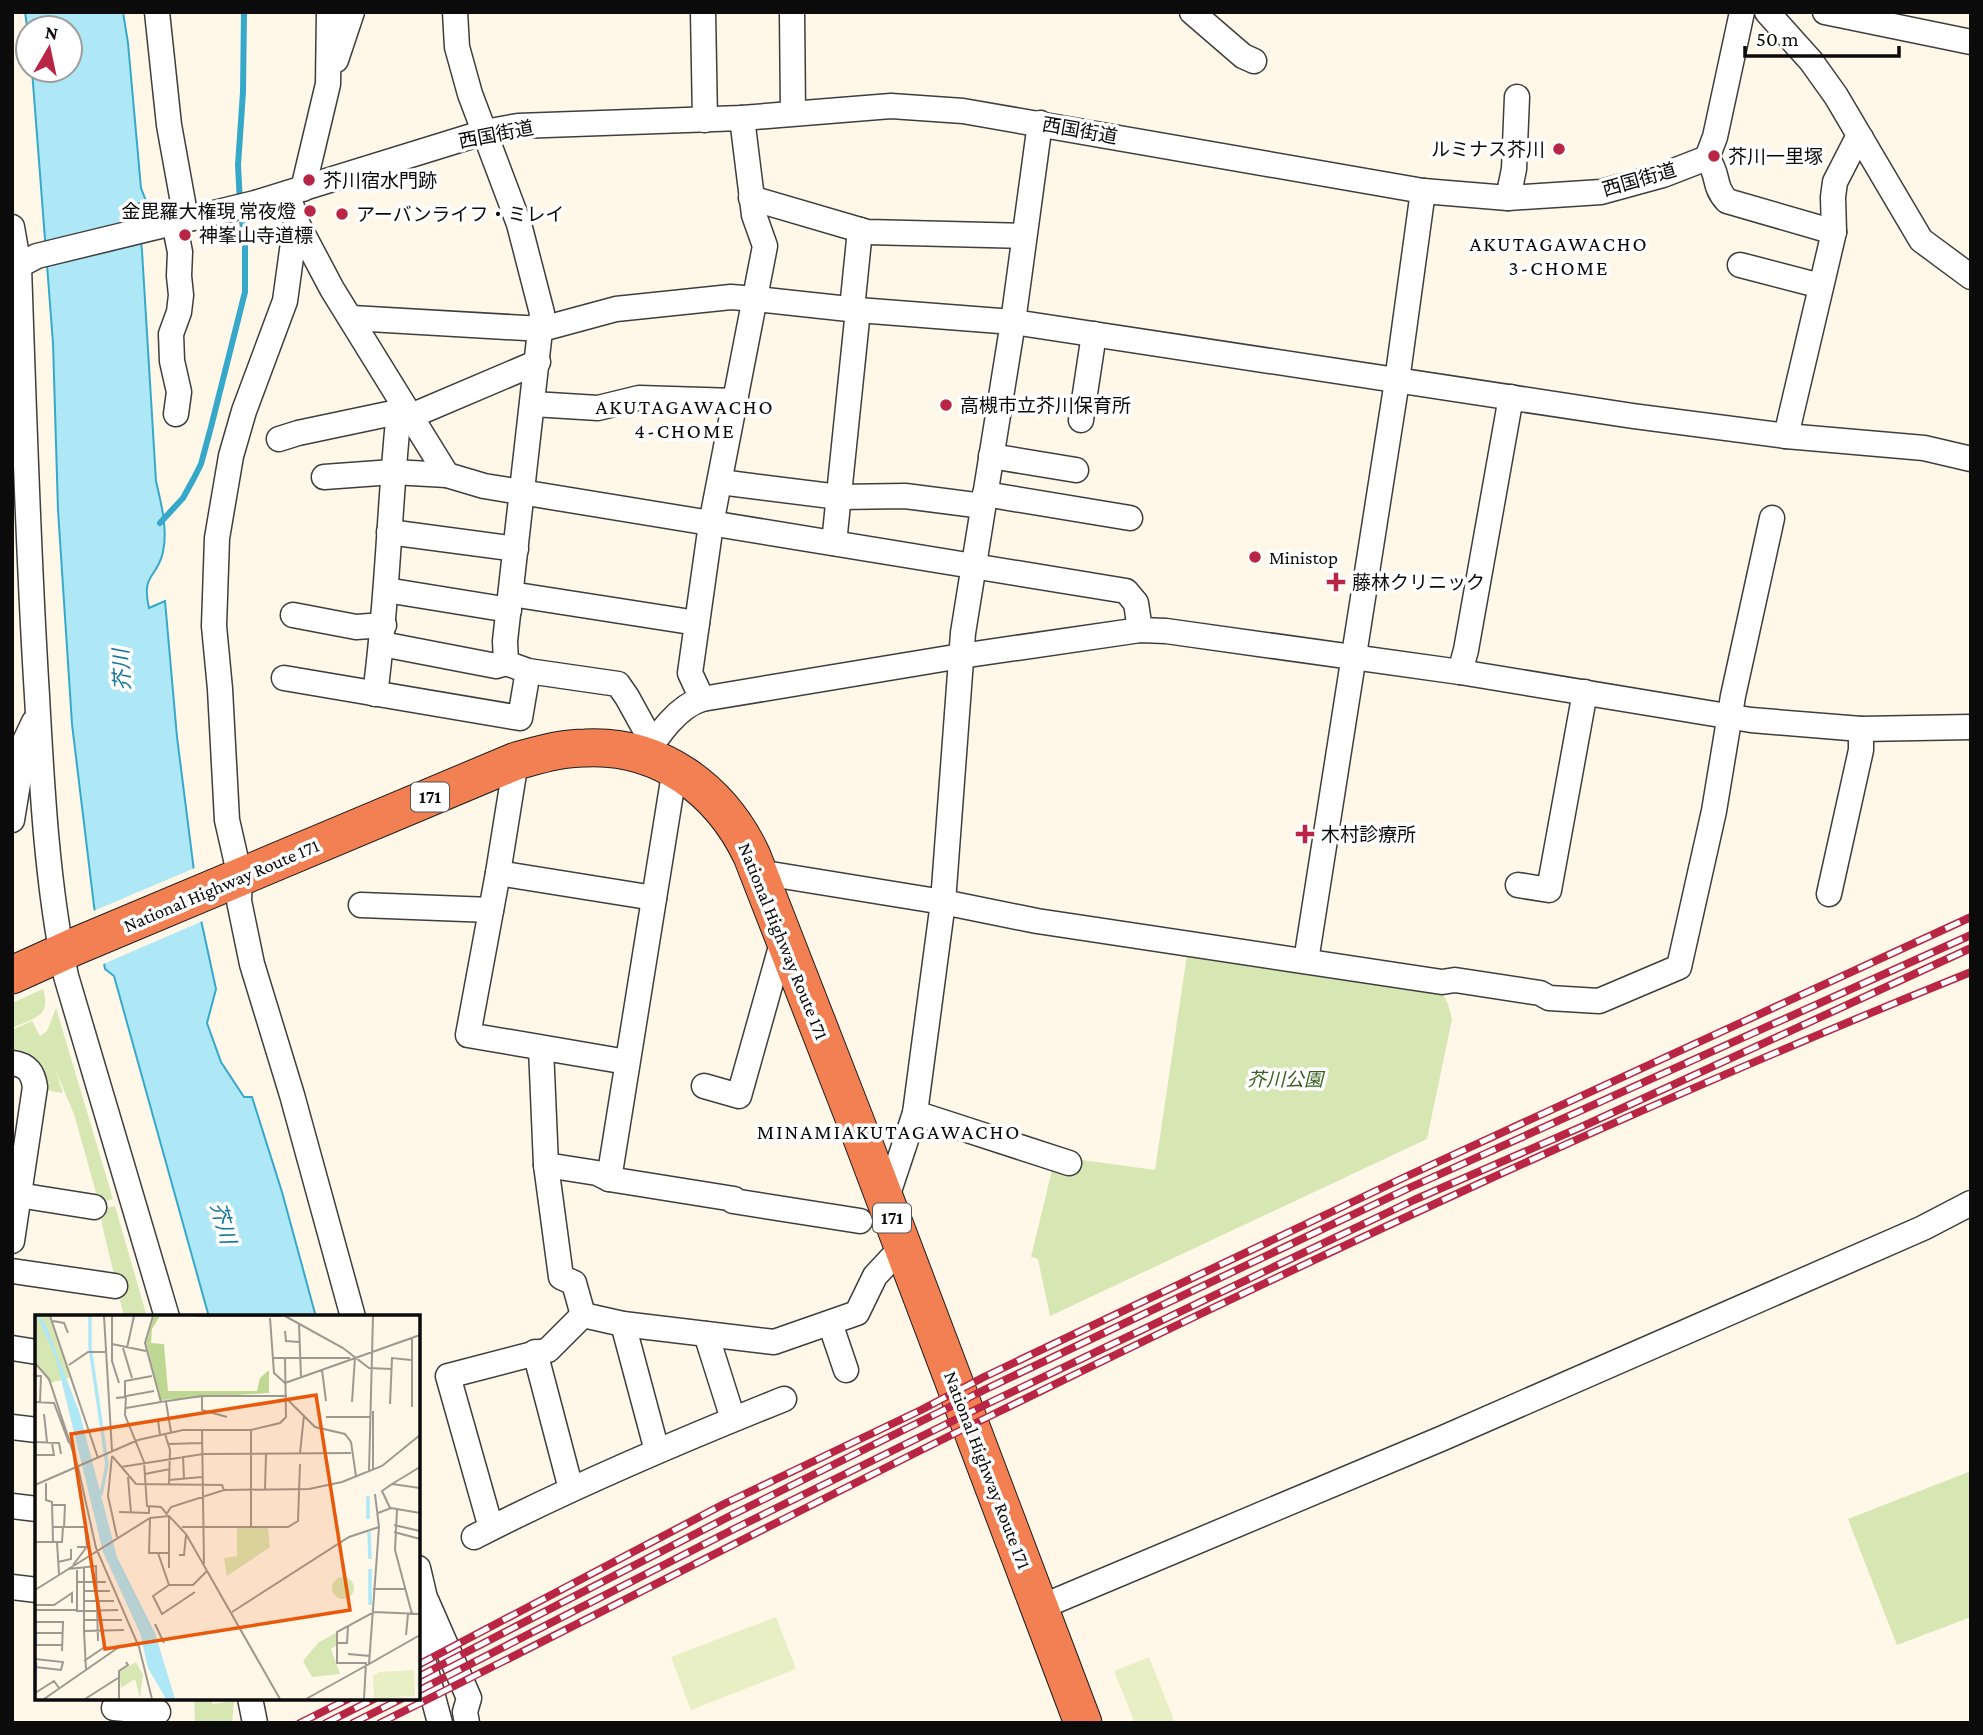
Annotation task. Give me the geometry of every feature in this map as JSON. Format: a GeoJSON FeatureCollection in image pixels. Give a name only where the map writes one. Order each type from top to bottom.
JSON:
{"type":"FeatureCollection","features":[{"type":"Feature","properties":{"kind":"highway","name":"National Highway Route 171"},"geometry":{"type":"LineString","coordinates":[[12,975],[63,960],[231,881],[516,761],[559,750],[585,747],[658,756],[706,791],[733,821],[743,837],[784,935],[873,1210],[903,1246],[1083,1723]]}},
{"type":"Feature","properties":{"kind":"street"},"geometry":{"type":"LineString","coordinates":[[158,12],[169,125],[172,222],[180,252],[181,295],[179,312],[171,334],[172,361],[179,392],[176,414]]}},
{"type":"Feature","properties":{"kind":"street"},"geometry":{"type":"LineString","coordinates":[[328,84],[329,12]]}},
{"type":"Feature","properties":{"kind":"street"},"geometry":{"type":"LineString","coordinates":[[352,12],[296,191],[296,221],[285,300],[244,411],[231,456],[217,538],[214,626],[231,881],[239,901],[252,964],[292,1095],[352,1315]]}},
{"type":"Feature","properties":{"kind":"street"},"geometry":{"type":"LineString","coordinates":[[284,678],[520,718],[517,667],[505,640],[542,313],[519,224],[470,94],[457,47],[455,12]]}},
{"type":"Feature","properties":{"kind":"street"},"geometry":{"type":"LineString","coordinates":[[703,12],[705,120]]}},
{"type":"Feature","properties":{"kind":"street"},"geometry":{"type":"LineString","coordinates":[[792,12],[793,113]]}},
{"type":"Feature","properties":{"kind":"street"},"geometry":{"type":"LineString","coordinates":[[1192,12],[1243,56],[1254,61]]}},
{"type":"Feature","properties":{"kind":"street"},"geometry":{"type":"LineString","coordinates":[[1742,12],[1716,136],[1707,158],[1715,169],[1717,191],[1727,201],[1833,232]]}},
{"type":"Feature","properties":{"kind":"street"},"geometry":{"type":"LineString","coordinates":[[1767,12],[1811,61],[1836,96],[1921,240],[1971,277]]}},
{"type":"Feature","properties":{"kind":"street"},"geometry":{"type":"LineString","coordinates":[[1825,12],[1971,42]]}},
{"type":"Feature","properties":{"kind":"street"},"geometry":{"type":"LineString","coordinates":[[1508,198],[1514,169],[1517,97]]}},
{"type":"Feature","properties":{"kind":"street","name":"西国街道"},"geometry":{"type":"LineString","coordinates":[[23,264],[296,191],[485,132],[518,126],[705,120],[891,106],[963,111],[1423,191],[1508,198],[1601,192],[1663,175],[1707,158]]}},
{"type":"Feature","properties":{"kind":"street"},"geometry":{"type":"LineString","coordinates":[[702,699],[690,673],[712,524],[765,246],[754,215],[742,118]]}},
{"type":"Feature","properties":{"kind":"street"},"geometry":{"type":"LineString","coordinates":[[546,1165],[597,1173],[609,1179],[734,1195],[733,1201],[873,1210],[915,1114],[943,902],[961,656],[972,566],[1013,321],[1040,123]]}},
{"type":"Feature","properties":{"kind":"street"},"geometry":{"type":"LineString","coordinates":[[1786,436],[1833,232],[1835,183],[1856,141],[1861,138]]}},
{"type":"Feature","properties":{"kind":"street"},"geometry":{"type":"LineString","coordinates":[[1306,961],[1397,381],[1423,191]]}},
{"type":"Feature","properties":{"kind":"street"},"geometry":{"type":"LineString","coordinates":[[751,198],[867,232],[1024,236]]}},
{"type":"Feature","properties":{"kind":"street"},"geometry":{"type":"LineString","coordinates":[[296,221],[332,289],[447,475]]}},
{"type":"Feature","properties":{"kind":"street"},"geometry":{"type":"LineString","coordinates":[[12,227],[23,264],[30,585],[47,838],[63,960],[151,1315]]}},
{"type":"Feature","properties":{"kind":"street"},"geometry":{"type":"LineString","coordinates":[[834,544],[860,230]]}},
{"type":"Feature","properties":{"kind":"street"},"geometry":{"type":"LineString","coordinates":[[1740,265],[1821,286]]}},
{"type":"Feature","properties":{"kind":"street"},"geometry":{"type":"LineString","coordinates":[[352,318],[542,329],[616,309],[731,297],[855,310],[1013,321],[1397,381],[1786,436],[1924,449],[1971,459]]}},
{"type":"Feature","properties":{"kind":"street"},"geometry":{"type":"LineString","coordinates":[[1081,420],[1094,334]]}},
{"type":"Feature","properties":{"kind":"street"},"geometry":{"type":"LineString","coordinates":[[279,439],[406,412],[538,362]]}},
{"type":"Feature","properties":{"kind":"street"},"geometry":{"type":"LineString","coordinates":[[1460,672],[1511,397]]}},
{"type":"Feature","properties":{"kind":"street"},"geometry":{"type":"LineString","coordinates":[[533,404],[598,408],[639,398],[736,401]]}},
{"type":"Feature","properties":{"kind":"street"},"geometry":{"type":"LineString","coordinates":[[375,694],[383,634],[393,472],[406,412]]}},
{"type":"Feature","properties":{"kind":"street"},"geometry":{"type":"LineString","coordinates":[[991,457],[1076,470]]}},
{"type":"Feature","properties":{"kind":"street"},"geometry":{"type":"LineString","coordinates":[[324,477],[393,472],[447,475],[484,486],[1126,592],[1136,603],[1140,630]]}},
{"type":"Feature","properties":{"kind":"street"},"geometry":{"type":"LineString","coordinates":[[720,482],[839,497],[905,496],[984,500],[1130,517]]}},
{"type":"Feature","properties":{"kind":"street"},"geometry":{"type":"LineString","coordinates":[[758,872],[1037,920],[1442,982],[1455,980],[1576,1001],[1599,1001],[1679,967],[1714,811],[1730,716],[1772,518]]}},
{"type":"Feature","properties":{"kind":"street"},"geometry":{"type":"LineString","coordinates":[[389,532],[516,549]]}},
{"type":"Feature","properties":{"kind":"street"},"geometry":{"type":"LineString","coordinates":[[386,590],[698,623]]}},
{"type":"Feature","properties":{"kind":"street"},"geometry":{"type":"LineString","coordinates":[[293,615],[356,626],[496,666],[618,684],[658,756]]}},
{"type":"Feature","properties":{"kind":"street"},"geometry":{"type":"LineString","coordinates":[[609,1179],[654,898],[658,756],[682,710],[702,699],[961,656],[1140,630],[1166,631],[1352,656],[1806,726],[1861,729],[1971,727]]}},
{"type":"Feature","properties":{"kind":"street"},"geometry":{"type":"LineString","coordinates":[[1518,885],[1549,890],[1585,692]]}},
{"type":"Feature","properties":{"kind":"street"},"geometry":{"type":"LineString","coordinates":[[12,820],[25,741],[38,713]]}},
{"type":"Feature","properties":{"kind":"street"},"geometry":{"type":"LineString","coordinates":[[1829,894],[1861,750],[1861,729]]}},
{"type":"Feature","properties":{"kind":"street"},"geometry":{"type":"LineString","coordinates":[[516,761],[468,1035],[627,1062]]}},
{"type":"Feature","properties":{"kind":"street"},"geometry":{"type":"LineString","coordinates":[[498,873],[654,898]]}},
{"type":"Feature","properties":{"kind":"street"},"geometry":{"type":"LineString","coordinates":[[361,905],[491,910]]}},
{"type":"Feature","properties":{"kind":"street"},"geometry":{"type":"LineString","coordinates":[[704,1086],[740,1096],[784,935]]}},
{"type":"Feature","properties":{"kind":"street"},"geometry":{"type":"LineString","coordinates":[[63,960],[100,1095],[166,1315]]}},
{"type":"Feature","properties":{"kind":"street"},"geometry":{"type":"LineString","coordinates":[[541,1048],[546,1165],[561,1278],[574,1283],[583,1315]]}},
{"type":"Feature","properties":{"kind":"street"},"geometry":{"type":"LineString","coordinates":[[12,1063],[28,1068],[33,1075],[35,1087],[16,1195],[12,1241]]}},
{"type":"Feature","properties":{"kind":"street"},"geometry":{"type":"LineString","coordinates":[[915,1114],[1069,1163]]}},
{"type":"Feature","properties":{"kind":"street"},"geometry":{"type":"LineString","coordinates":[[16,1195],[94,1207]]}},
{"type":"Feature","properties":{"kind":"street"},"geometry":{"type":"LineString","coordinates":[[1041,1607],[1456,1433],[1923,1228],[1971,1203]]}},
{"type":"Feature","properties":{"kind":"street"},"geometry":{"type":"LineString","coordinates":[[583,1315],[622,1324],[774,1342],[857,1313],[875,1276],[903,1246]]}},
{"type":"Feature","properties":{"kind":"street"},"geometry":{"type":"LineString","coordinates":[[12,1271],[114,1286]]}},
{"type":"Feature","properties":{"kind":"street"},"geometry":{"type":"LineString","coordinates":[[583,1315],[548,1350],[448,1376],[482,1532],[657,1451],[784,1399]]}},
{"type":"Feature","properties":{"kind":"street"},"geometry":{"type":"LineString","coordinates":[[830,1323],[846,1370]]}},
{"type":"Feature","properties":{"kind":"street"},"geometry":{"type":"LineString","coordinates":[[622,1324],[657,1451]]}},
{"type":"Feature","properties":{"kind":"street"},"geometry":{"type":"LineString","coordinates":[[706,1334],[733,1419]]}},
{"type":"Feature","properties":{"kind":"street"},"geometry":{"type":"LineString","coordinates":[[12,1348],[35,1352]]}},
{"type":"Feature","properties":{"kind":"street"},"geometry":{"type":"LineString","coordinates":[[535,1352],[571,1489]]}},
{"type":"Feature","properties":{"kind":"street"},"geometry":{"type":"LineString","coordinates":[[12,1427],[35,1430]]}},
{"type":"Feature","properties":{"kind":"street"},"geometry":{"type":"LineString","coordinates":[[12,1506],[35,1509]]}},
{"type":"Feature","properties":{"kind":"street"},"geometry":{"type":"LineString","coordinates":[[420,1577],[425,1598],[470,1698],[465,1712],[467,1723]]}},
{"type":"Feature","properties":{"kind":"street"},"geometry":{"type":"LineString","coordinates":[[12,1587],[35,1590]]}},
{"type":"Feature","properties":{"kind":"street"},"geometry":{"type":"LineString","coordinates":[[425,1598],[423,1659],[440,1723]]}},
{"type":"Feature","properties":{"kind":"street"},"geometry":{"type":"LineString","coordinates":[[250,1700],[255,1723]]}},
{"type":"Feature","properties":{"kind":"street"},"geometry":{"type":"LineString","coordinates":[[114,1710],[158,1712]]}},
{"type":"Feature","properties":{"kind":"green space","name":"芥川公園"},"geometry":{"type":"Polygon","coordinates":[[[1188,948],[1439,986],[1452,1019],[1427,1139],[1050,1316],[1038,1259],[1031,1257],[1053,1166],[1075,1159],[1155,1170],[1188,948]]]}},
{"type":"Feature","properties":{"kind":"green space"},"geometry":{"type":"Polygon","coordinates":[[[43,989],[43,1011],[34,1019],[12,1028],[12,1003],[43,989]]]}},
{"type":"Feature","properties":{"kind":"green space"},"geometry":{"type":"Polygon","coordinates":[[[56,1008],[113,1199],[99,1203],[74,1114],[55,1069],[63,1093],[45,1090],[12,1055],[12,1030],[32,1021],[40,1036],[47,1031],[56,1008]]]}},
{"type":"Feature","properties":{"kind":"green space"},"geometry":{"type":"Polygon","coordinates":[[[115,1206],[146,1315],[124,1315],[101,1220],[101,1209],[115,1206]]]}},
{"type":"Feature","properties":{"kind":"green space"},"geometry":{"type":"Polygon","coordinates":[[[1971,1471],[1971,1617],[1897,1645],[1848,1519],[1971,1471]]]}},
{"type":"Feature","properties":{"kind":"green space"},"geometry":{"type":"Polygon","coordinates":[[[776,1617],[796,1669],[691,1710],[671,1657],[776,1617]]]}},
{"type":"Feature","properties":{"kind":"green space"},"geometry":{"type":"Polygon","coordinates":[[[1149,1657],[1175,1723],[1135,1723],[1114,1671],[1149,1657]]]}},
{"type":"Feature","properties":{"kind":"green space"},"geometry":{"type":"Polygon","coordinates":[[[194,1700],[211,1700],[212,1704],[234,1701],[232,1723],[195,1723],[194,1700]]]}},
{"type":"Feature","properties":{"kind":"water","name":"芥川"},"geometry":{"type":"Polygon","coordinates":[[[25,12],[123,12],[141,188],[146,201],[137,204],[156,481],[165,534],[160,561],[148,582],[147,597],[149,608],[165,601],[177,737],[198,906],[216,989],[207,1023],[221,1062],[244,1097],[252,1097],[282,1192],[315,1315],[208,1315],[114,976],[105,969],[94,906],[72,724],[58,510],[53,343],[33,84],[84,84],[84,14],[25,12]]]}},
{"type":"Feature","properties":{"kind":"pier"},"geometry":{"type":"Polygon","coordinates":[[[197,867],[205,920],[101,965],[91,912],[197,867]]]}},
{"type":"Feature","properties":{"kind":"pier"},"geometry":{"type":"Polygon","coordinates":[[[329,1700],[414,1700],[414,1715],[398,1723],[290,1723],[289,1720],[329,1700]]]}},
{"type":"Feature","properties":{"kind":"waterway"},"geometry":{"type":"LineString","coordinates":[[240,203],[238,165],[243,92],[244,12]]}},
{"type":"Feature","properties":{"kind":"waterway"},"geometry":{"type":"LineString","coordinates":[[160,523],[183,498],[194,478],[201,464],[211,427],[245,292],[245,243],[241,213]]}},
{"type":"Feature","properties":{"kind":"railway"},"geometry":{"type":"LineString","coordinates":[[420,1664],[724,1504],[984,1377],[1403,1178],[1971,917]]}},
{"type":"Feature","properties":{"kind":"railway"},"geometry":{"type":"LineString","coordinates":[[420,1676],[730,1516],[986,1389],[1409,1188],[1971,935]]}},
{"type":"Feature","properties":{"kind":"railway"},"geometry":{"type":"LineString","coordinates":[[420,1690],[736,1528],[991,1402],[1414,1200],[1579,1128],[1971,948]]}},
{"type":"Feature","properties":{"kind":"railway"},"geometry":{"type":"LineString","coordinates":[[380,1723],[1116,1354],[1601,1129],[1971,972]]}},
{"type":"Feature","properties":{"kind":"railway"},"geometry":{"type":"LineString","coordinates":[[300,1723],[346,1700]]}},
{"type":"Feature","properties":{"kind":"railway"},"geometry":{"type":"LineString","coordinates":[[326,1723],[372,1700]]}},
{"type":"Feature","properties":{"kind":"railway"},"geometry":{"type":"LineString","coordinates":[[353,1723],[399,1700]]}},
{"type":"Feature","properties":{"kind":"place","name":"ルミナス芥川"},"geometry":{"type":"Point","coordinates":[1559,149]}},
{"type":"Feature","properties":{"kind":"place","name":"芥川一里塚"},"geometry":{"type":"Point","coordinates":[1714,156]}},
{"type":"Feature","properties":{"kind":"place","name":"芥川宿水門跡"},"geometry":{"type":"Point","coordinates":[309,180]}},
{"type":"Feature","properties":{"kind":"place","name":"金毘羅大権現 常夜燈"},"geometry":{"type":"Point","coordinates":[310,211]}},
{"type":"Feature","properties":{"kind":"place","name":"アーバンライフ・ミレイ"},"geometry":{"type":"Point","coordinates":[342,214]}},
{"type":"Feature","properties":{"kind":"place","name":"神峯山寺道標"},"geometry":{"type":"Point","coordinates":[185,235]}},
{"type":"Feature","properties":{"kind":"place","name":"高槻市立芥川保育所"},"geometry":{"type":"Point","coordinates":[946,405]}},
{"type":"Feature","properties":{"kind":"place","name":"Ministop"},"geometry":{"type":"Point","coordinates":[1255,557]}},
{"type":"Feature","properties":{"kind":"place","name":"藤林クリニック"},"geometry":{"type":"Point","coordinates":[1336,582]}},
{"type":"Feature","properties":{"kind":"place","name":"木村診療所"},"geometry":{"type":"Point","coordinates":[1305,834]}},
{"type":"Feature","properties":{"kind":"district","name":"AKUTAGAWACHO 3-CHOME"},"geometry":{"type":"Point","coordinates":[1559,256]}},
{"type":"Feature","properties":{"kind":"district","name":"AKUTAGAWACHO 4-CHOME"},"geometry":{"type":"Point","coordinates":[685,419]}},
{"type":"Feature","properties":{"kind":"district","name":"MINAMIAKUTAGAWACHO"},"geometry":{"type":"Point","coordinates":[889,1132]}}]}
